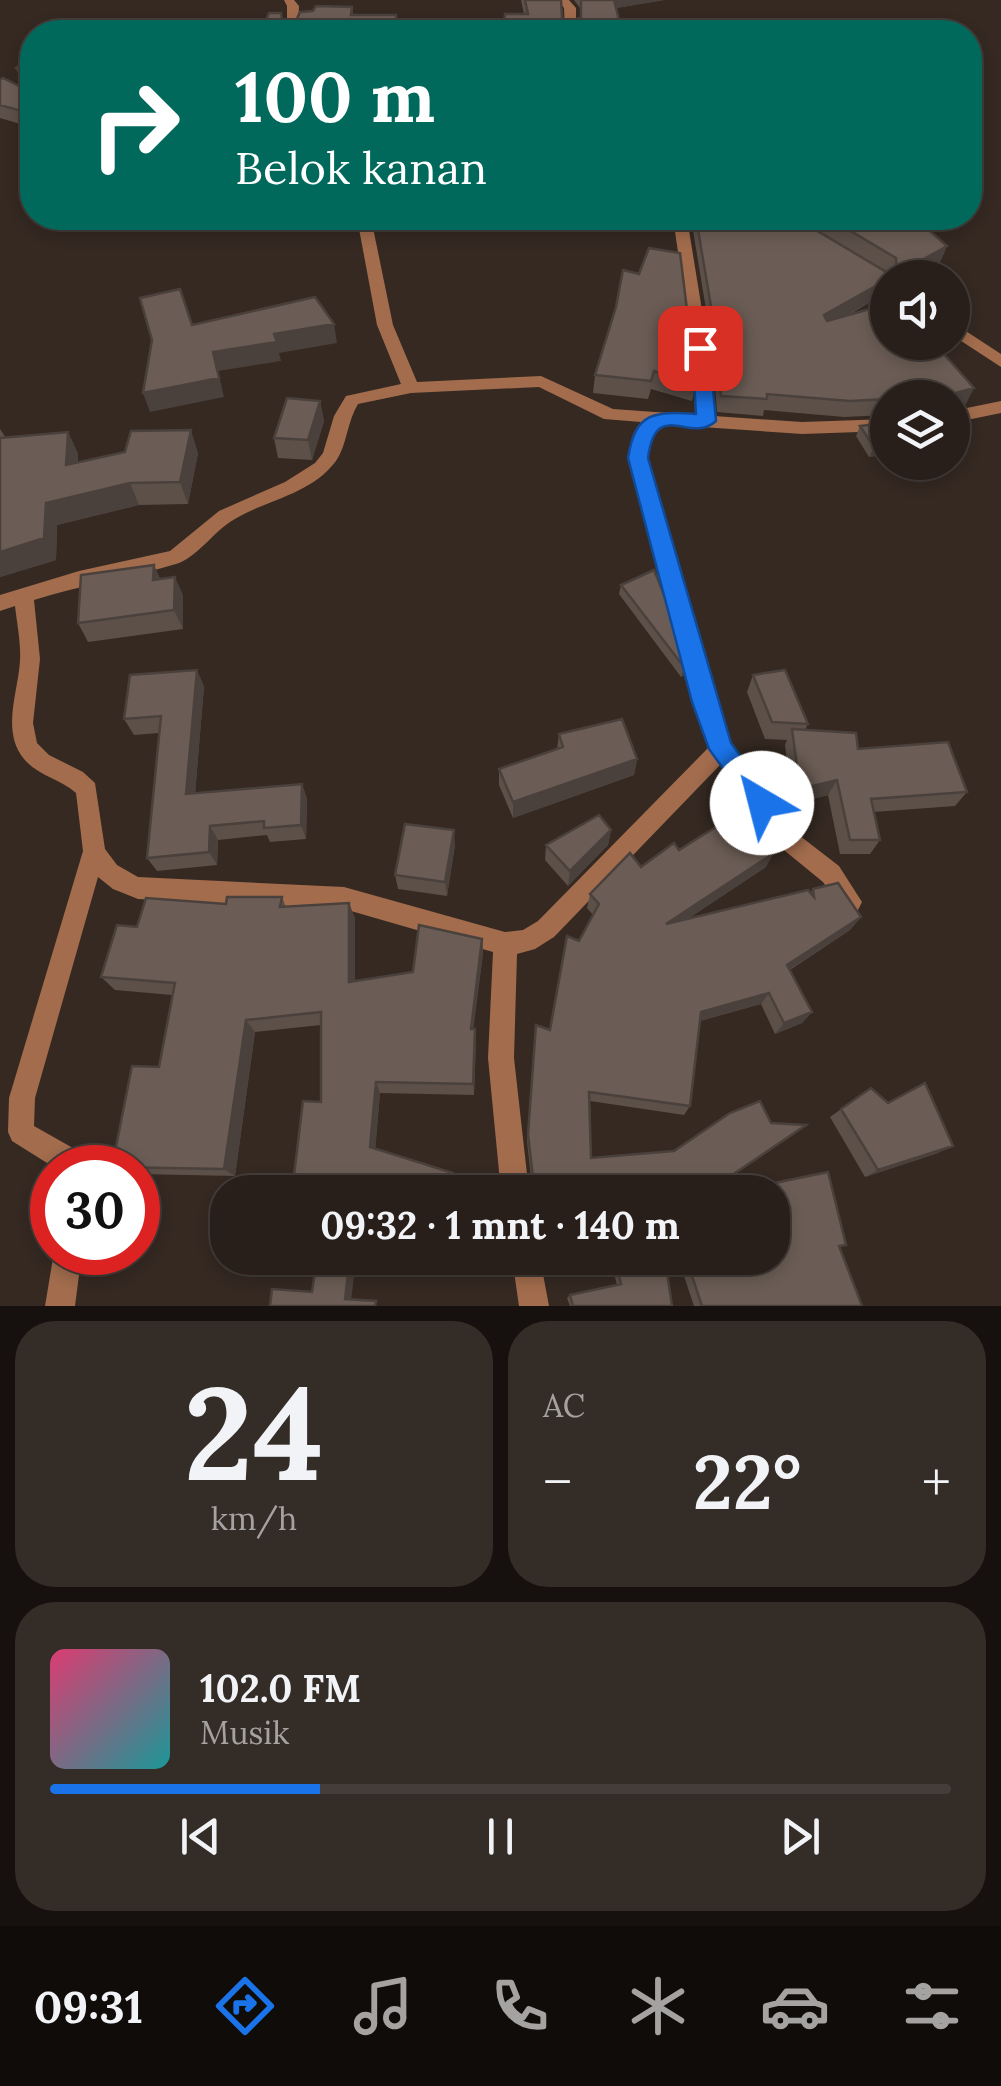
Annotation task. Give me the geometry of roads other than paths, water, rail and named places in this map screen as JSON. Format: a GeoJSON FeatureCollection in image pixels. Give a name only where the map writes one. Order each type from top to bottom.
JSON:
{"type":"FeatureCollection","features":[{"type":"Feature","properties":{"kind":"street"},"geometry":{"type":"LineString","coordinates":[[366,230],[385,324],[411,388]]}},
{"type":"Feature","properties":{"kind":"street"},"geometry":{"type":"LineString","coordinates":[[682,230],[700,348],[706,421]]}},
{"type":"Feature","properties":{"kind":"street"},"geometry":{"type":"LineString","coordinates":[[970,340],[1001,362]]}},
{"type":"Feature","properties":{"kind":"street"},"geometry":{"type":"LineString","coordinates":[[0,603],[78,578],[175,557],[224,516],[291,487],[321,467],[332,455],[342,416],[352,400],[411,388],[541,381],[610,414],[802,428],[870,426]]}},
{"type":"Feature","properties":{"kind":"street"},"geometry":{"type":"LineString","coordinates":[[970,413],[1001,407]]}},
{"type":"Feature","properties":{"kind":"street"},"geometry":{"type":"LineString","coordinates":[[672,418],[642,432],[638,458],[704,702],[721,749],[787,839],[831,874],[859,917]]}},
{"type":"Feature","properties":{"kind":"street"},"geometry":{"type":"LineString","coordinates":[[24,596],[30,673],[24,730],[36,757],[72,775],[87,790],[94,852],[22,1098],[21,1132],[33,1145]]}},
{"type":"Feature","properties":{"kind":"street"},"geometry":{"type":"LineString","coordinates":[[94,852],[106,872],[138,888],[344,898],[505,944],[527,941],[546,929],[721,749]]}},
{"type":"Feature","properties":{"kind":"street"},"geometry":{"type":"LineString","coordinates":[[505,944],[502,1058],[513,1175]]}},
{"type":"Feature","properties":{"kind":"street"},"geometry":{"type":"LineString","coordinates":[[60,1306],[65,1275]]}},
{"type":"Feature","properties":{"kind":"street"},"geometry":{"type":"LineString","coordinates":[[529,1275],[534,1306]]}}]}
